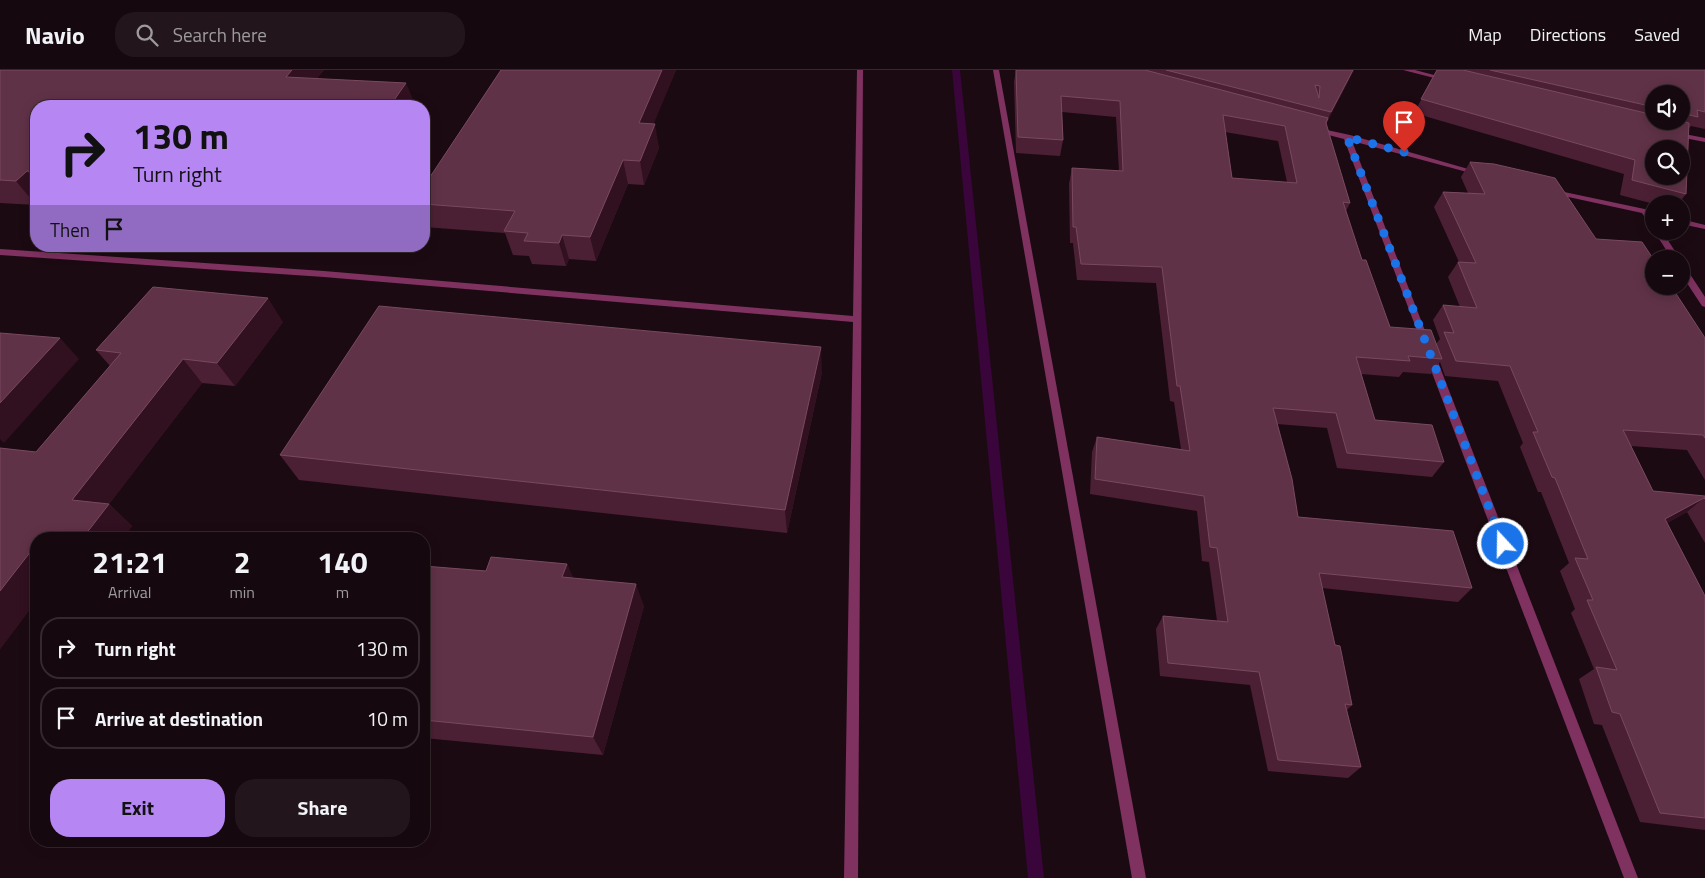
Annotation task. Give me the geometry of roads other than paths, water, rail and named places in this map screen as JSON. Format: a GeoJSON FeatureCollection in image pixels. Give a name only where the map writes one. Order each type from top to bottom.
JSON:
{"type":"FeatureCollection","features":[{"type":"Feature","properties":{"kind":"street"},"geometry":{"type":"LineString","coordinates":[[851,878],[860,70]]}},
{"type":"Feature","properties":{"kind":"street"},"geometry":{"type":"LineString","coordinates":[[996,70],[1139,878]]}},
{"type":"Feature","properties":{"kind":"street"},"geometry":{"type":"LineString","coordinates":[[1406,70],[1454,81]]}},
{"type":"Feature","properties":{"kind":"street"},"geometry":{"type":"LineString","coordinates":[[1308,127],[1489,176]]}},
{"type":"Feature","properties":{"kind":"street"},"geometry":{"type":"LineString","coordinates":[[1666,131],[1705,140]]}},
{"type":"Feature","properties":{"kind":"street"},"geometry":{"type":"LineString","coordinates":[[1347,137],[1631,878]]}},
{"type":"Feature","properties":{"kind":"street"},"geometry":{"type":"LineString","coordinates":[[1544,188],[1645,211]]}},
{"type":"Feature","properties":{"kind":"street"},"geometry":{"type":"LineString","coordinates":[[1690,223],[1705,227]]}},
{"type":"Feature","properties":{"kind":"street"},"geometry":{"type":"LineString","coordinates":[[0,252],[324,274],[856,318]]}},
{"type":"Feature","properties":{"kind":"street"},"geometry":{"type":"LineString","coordinates":[[1690,281],[1705,304]]}},
{"type":"Feature","properties":{"kind":"waterway"},"geometry":{"type":"LineString","coordinates":[[956,70],[1036,878]]}}]}
